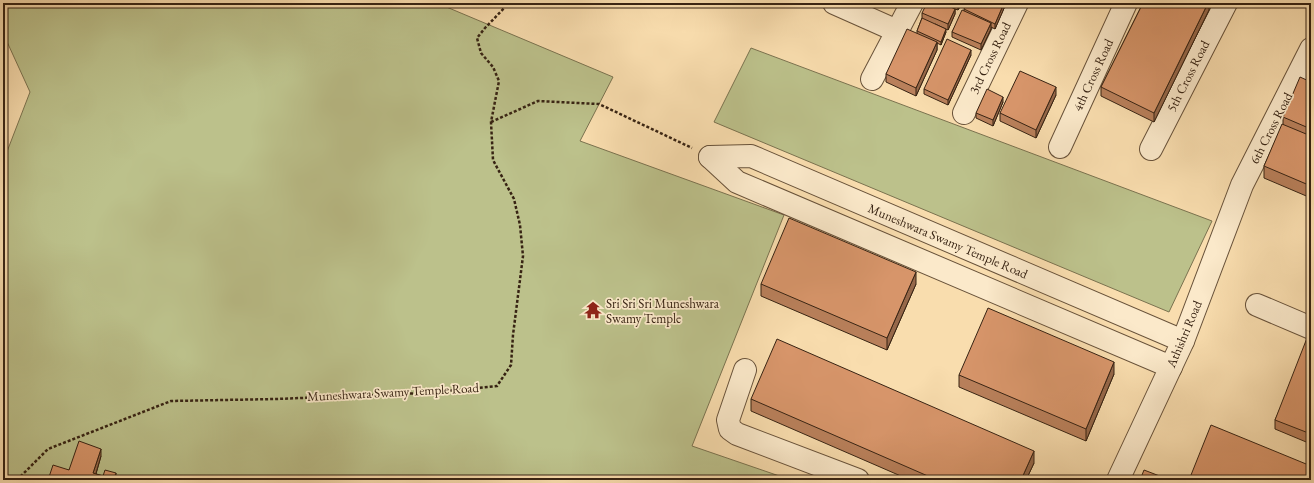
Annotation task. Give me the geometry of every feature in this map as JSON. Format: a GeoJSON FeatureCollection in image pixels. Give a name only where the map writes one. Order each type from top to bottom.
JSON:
{"type":"FeatureCollection","features":[{"type":"Feature","properties":{"kind":"street"},"geometry":{"type":"LineString","coordinates":[[834,3],[897,31]]}},
{"type":"Feature","properties":{"kind":"street"},"geometry":{"type":"LineString","coordinates":[[872,79],[912,3]]}},
{"type":"Feature","properties":{"kind":"street","name":"3rd Cross Road"},"geometry":{"type":"LineString","coordinates":[[964,113],[1017,3]]}},
{"type":"Feature","properties":{"kind":"street","name":"4th Cross Road"},"geometry":{"type":"LineString","coordinates":[[1060,146],[1126,3]]}},
{"type":"Feature","properties":{"kind":"street","name":"5th Cross Road"},"geometry":{"type":"LineString","coordinates":[[1151,149],[1226,3]]}},
{"type":"Feature","properties":{"kind":"street","name":"6th Cross Road"},"geometry":{"type":"LineString","coordinates":[[1242,186],[1304,78],[1311,49]]}},
{"type":"Feature","properties":{"kind":"street","name":"Muneshwara Swamy Temple Road"},"geometry":{"type":"LineString","coordinates":[[710,157],[751,156],[1183,340]]}},
{"type":"Feature","properties":{"kind":"street"},"geometry":{"type":"LineString","coordinates":[[710,157],[737,182],[1170,367]]}},
{"type":"Feature","properties":{"kind":"street","name":"Athishri Road"},"geometry":{"type":"LineString","coordinates":[[1118,480],[1183,340],[1242,186]]}},
{"type":"Feature","properties":{"kind":"street"},"geometry":{"type":"LineString","coordinates":[[1257,305],[1311,328]]}},
{"type":"Feature","properties":{"kind":"street"},"geometry":{"type":"LineString","coordinates":[[745,370],[728,420],[730,429],[736,434],[858,480]]}},
{"type":"Feature","properties":{"kind":"path"},"geometry":{"type":"LineString","coordinates":[[491,122],[499,81],[493,67],[481,53],[477,38],[509,3]]}},
{"type":"Feature","properties":{"kind":"path"},"geometry":{"type":"LineString","coordinates":[[491,122],[538,101],[599,104],[710,157]]}},
{"type":"Feature","properties":{"kind":"path","name":"Muneshwara Swamy Temple Road"},"geometry":{"type":"LineString","coordinates":[[17,480],[48,449],[171,401],[276,399],[425,393],[497,386],[511,365],[513,335],[523,256],[520,225],[514,200],[493,160],[491,122]]}},
{"type":"Feature","properties":{"kind":"green space"},"geometry":{"type":"Polygon","coordinates":[[[3,3],[437,3],[613,77],[580,141],[784,215],[692,446],[791,480],[3,480],[3,162],[30,92],[3,33],[3,3]]]}},
{"type":"Feature","properties":{"kind":"green space"},"geometry":{"type":"Polygon","coordinates":[[[751,48],[1212,221],[1169,312],[714,122],[751,48]]]}},
{"type":"Feature","properties":{"kind":"building"},"geometry":{"type":"Polygon","coordinates":[[[927,3],[942,3],[955,9],[948,24],[922,13],[927,3]]]}},
{"type":"Feature","properties":{"kind":"building"},"geometry":{"type":"Polygon","coordinates":[[[948,3],[960,3],[958,8],[948,3]]]}},
{"type":"Feature","properties":{"kind":"building"},"geometry":{"type":"Polygon","coordinates":[[[966,3],[1004,3],[995,24],[964,9],[966,3]]]}},
{"type":"Feature","properties":{"kind":"building"},"geometry":{"type":"Polygon","coordinates":[[[1143,3],[1208,3],[1154,113],[1101,87],[1143,3]]]}},
{"type":"Feature","properties":{"kind":"building"},"geometry":{"type":"Polygon","coordinates":[[[962,10],[991,23],[981,44],[952,32],[962,10]]]}},
{"type":"Feature","properties":{"kind":"building"},"geometry":{"type":"Polygon","coordinates":[[[922,18],[946,29],[941,42],[917,31],[922,18]]]}},
{"type":"Feature","properties":{"kind":"building"},"geometry":{"type":"Polygon","coordinates":[[[907,29],[937,42],[916,88],[886,74],[907,29]]]}},
{"type":"Feature","properties":{"kind":"building"},"geometry":{"type":"Polygon","coordinates":[[[947,39],[971,50],[948,100],[924,89],[947,39]]]}},
{"type":"Feature","properties":{"kind":"building"},"geometry":{"type":"Polygon","coordinates":[[[1020,71],[1056,87],[1036,130],[1000,113],[1020,71]]]}},
{"type":"Feature","properties":{"kind":"building"},"geometry":{"type":"Polygon","coordinates":[[[1300,77],[1311,82],[1311,129],[1283,117],[1300,77]]]}},
{"type":"Feature","properties":{"kind":"building"},"geometry":{"type":"Polygon","coordinates":[[[987,89],[1003,97],[993,120],[976,113],[987,89]]]}},
{"type":"Feature","properties":{"kind":"building"},"geometry":{"type":"Polygon","coordinates":[[[1282,124],[1311,136],[1311,186],[1264,166],[1282,124]]]}},
{"type":"Feature","properties":{"kind":"building"},"geometry":{"type":"Polygon","coordinates":[[[789,218],[916,272],[887,338],[761,284],[789,218]]]}},
{"type":"Feature","properties":{"kind":"building"},"geometry":{"type":"Polygon","coordinates":[[[988,308],[1114,362],[1086,429],[959,375],[988,308]]]}},
{"type":"Feature","properties":{"kind":"building"},"geometry":{"type":"Polygon","coordinates":[[[1307,338],[1311,340],[1311,434],[1275,420],[1307,338]]]}},
{"type":"Feature","properties":{"kind":"building"},"geometry":{"type":"Polygon","coordinates":[[[777,339],[1034,451],[1021,480],[937,480],[751,399],[777,339]]]}},
{"type":"Feature","properties":{"kind":"building"},"geometry":{"type":"Polygon","coordinates":[[[1211,425],[1311,466],[1311,480],[1189,480],[1211,425]]]}},
{"type":"Feature","properties":{"kind":"building"},"geometry":{"type":"Polygon","coordinates":[[[79,441],[101,449],[93,473],[103,476],[105,470],[116,473],[113,480],[57,480],[49,477],[53,465],[69,470],[79,441]]]}},
{"type":"Feature","properties":{"kind":"building"},"geometry":{"type":"Polygon","coordinates":[[[1144,470],[1170,480],[1140,480],[1144,470]]]}},
{"type":"Feature","properties":{"kind":"place","name":"Sri Sri Sri Muneshwara Swamy Temple"},"geometry":{"type":"Point","coordinates":[593,310]}}]}
